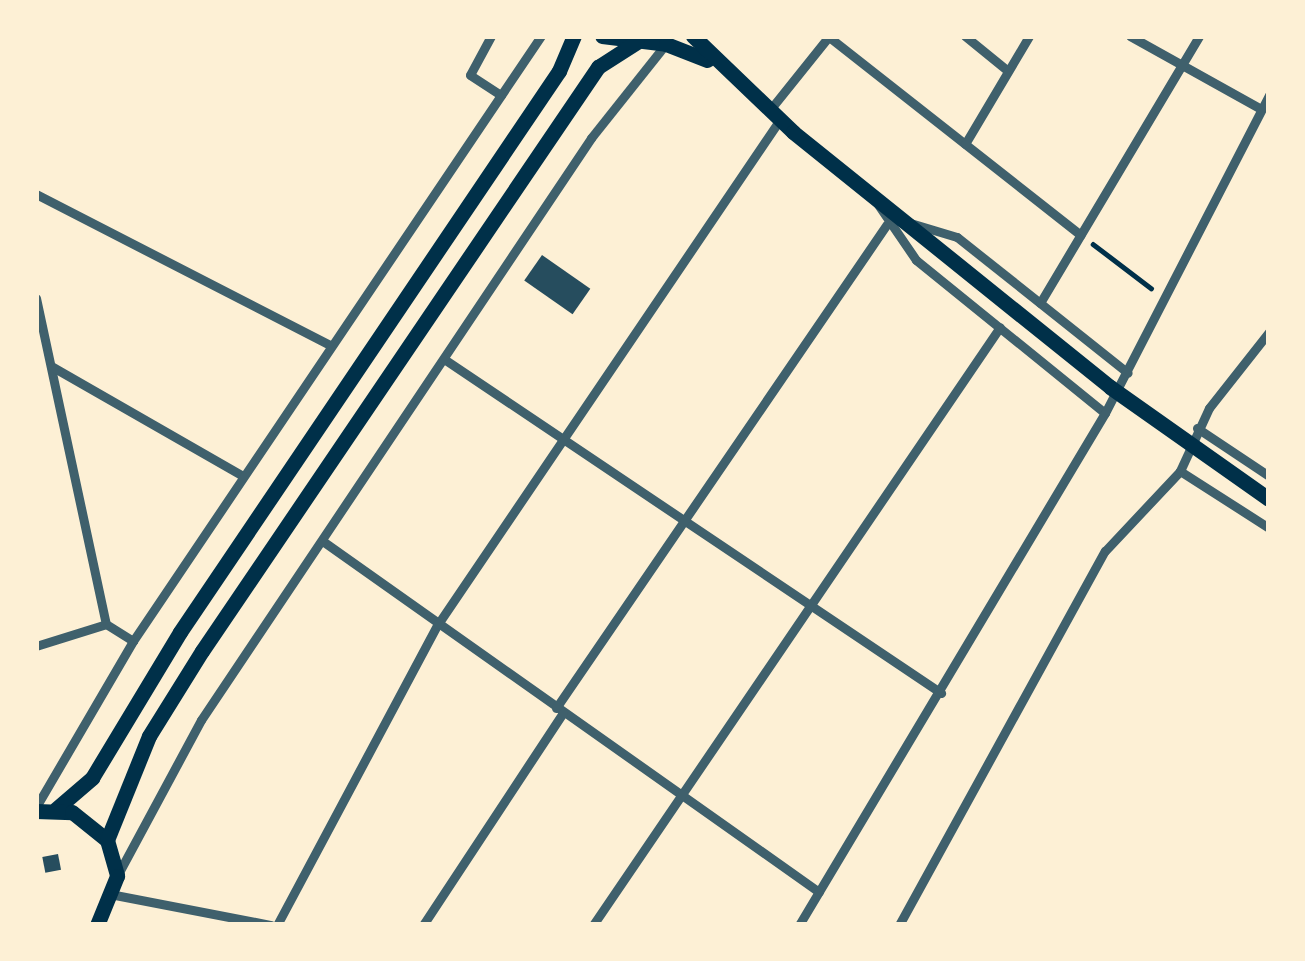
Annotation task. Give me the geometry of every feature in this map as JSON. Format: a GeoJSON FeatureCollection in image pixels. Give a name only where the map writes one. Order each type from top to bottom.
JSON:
{"type":"FeatureCollection","features":[{"type":"Feature","properties":{"kind":"main road"},"geometry":{"type":"LineString","coordinates":[[56,809],[92,778],[180,632],[549,86],[574,36]]}},
{"type":"Feature","properties":{"kind":"main road"},"geometry":{"type":"LineString","coordinates":[[602,36],[650,40],[716,64]]}},
{"type":"Feature","properties":{"kind":"main road"},"geometry":{"type":"LineString","coordinates":[[693,36],[774,117],[1127,400],[1269,499]]}},
{"type":"Feature","properties":{"kind":"main road"},"geometry":{"type":"LineString","coordinates":[[107,840],[149,736],[202,651],[598,67],[650,40]]}},
{"type":"Feature","properties":{"kind":"main road"},"geometry":{"type":"LineString","coordinates":[[36,809],[56,809],[92,823],[107,840],[117,876],[115,895],[101,923]]}},
{"type":"Feature","properties":{"kind":"street"},"geometry":{"type":"LineString","coordinates":[[491,36],[470,75],[501,95]]}},
{"type":"Feature","properties":{"kind":"street"},"geometry":{"type":"LineString","coordinates":[[36,809],[133,641],[541,36]]}},
{"type":"Feature","properties":{"kind":"street"},"geometry":{"type":"LineString","coordinates":[[115,895],[274,925],[439,623],[829,36],[1081,235]]}},
{"type":"Feature","properties":{"kind":"street"},"geometry":{"type":"LineString","coordinates":[[964,36],[1008,71]]}},
{"type":"Feature","properties":{"kind":"street"},"geometry":{"type":"LineString","coordinates":[[965,144],[1029,36]]}},
{"type":"Feature","properties":{"kind":"street"},"geometry":{"type":"LineString","coordinates":[[1130,36],[1261,109]]}},
{"type":"Feature","properties":{"kind":"street"},"geometry":{"type":"LineString","coordinates":[[1040,303],[1199,36]]}},
{"type":"Feature","properties":{"kind":"street"},"geometry":{"type":"LineString","coordinates":[[117,876],[202,720],[591,138],[650,40]]}},
{"type":"Feature","properties":{"kind":"street"},"geometry":{"type":"LineString","coordinates":[[800,925],[1106,413],[1269,95]]}},
{"type":"Feature","properties":{"kind":"street"},"geometry":{"type":"LineString","coordinates":[[36,194],[330,345]]}},
{"type":"Feature","properties":{"kind":"street"},"geometry":{"type":"LineString","coordinates":[[874,197],[887,224],[916,260],[1106,413]]}},
{"type":"Feature","properties":{"kind":"street"},"geometry":{"type":"LineString","coordinates":[[905,222],[957,238],[1128,373]]}},
{"type":"Feature","properties":{"kind":"street"},"geometry":{"type":"LineString","coordinates":[[423,925],[683,523],[887,224]]}},
{"type":"Feature","properties":{"kind":"street"},"geometry":{"type":"LineString","coordinates":[[37,304],[106,624],[133,641]]}},
{"type":"Feature","properties":{"kind":"street"},"geometry":{"type":"LineString","coordinates":[[593,925],[1000,327]]}},
{"type":"Feature","properties":{"kind":"street"},"geometry":{"type":"LineString","coordinates":[[899,925],[1106,551],[1180,471],[1197,428],[1269,332]]}},
{"type":"Feature","properties":{"kind":"street"},"geometry":{"type":"LineString","coordinates":[[444,359],[558,440],[941,693]]}},
{"type":"Feature","properties":{"kind":"street"},"geometry":{"type":"LineString","coordinates":[[51,367],[242,476]]}},
{"type":"Feature","properties":{"kind":"street"},"geometry":{"type":"LineString","coordinates":[[1197,428],[1269,476]]}},
{"type":"Feature","properties":{"kind":"street"},"geometry":{"type":"LineString","coordinates":[[1180,471],[1269,528]]}},
{"type":"Feature","properties":{"kind":"street"},"geometry":{"type":"LineString","coordinates":[[324,542],[820,892]]}},
{"type":"Feature","properties":{"kind":"street"},"geometry":{"type":"LineString","coordinates":[[36,646],[106,624]]}},
{"type":"Feature","properties":{"kind":"path"},"geometry":{"type":"LineString","coordinates":[[1081,235],[1165,299]]}},
{"type":"Feature","properties":{"kind":"building"},"geometry":{"type":"Polygon","coordinates":[[[542,255],[590,289],[573,314],[524,280],[542,255]]]}},
{"type":"Feature","properties":{"kind":"building"},"geometry":{"type":"Polygon","coordinates":[[[58,854],[61,870],[45,873],[42,857],[58,854]]]}}]}
